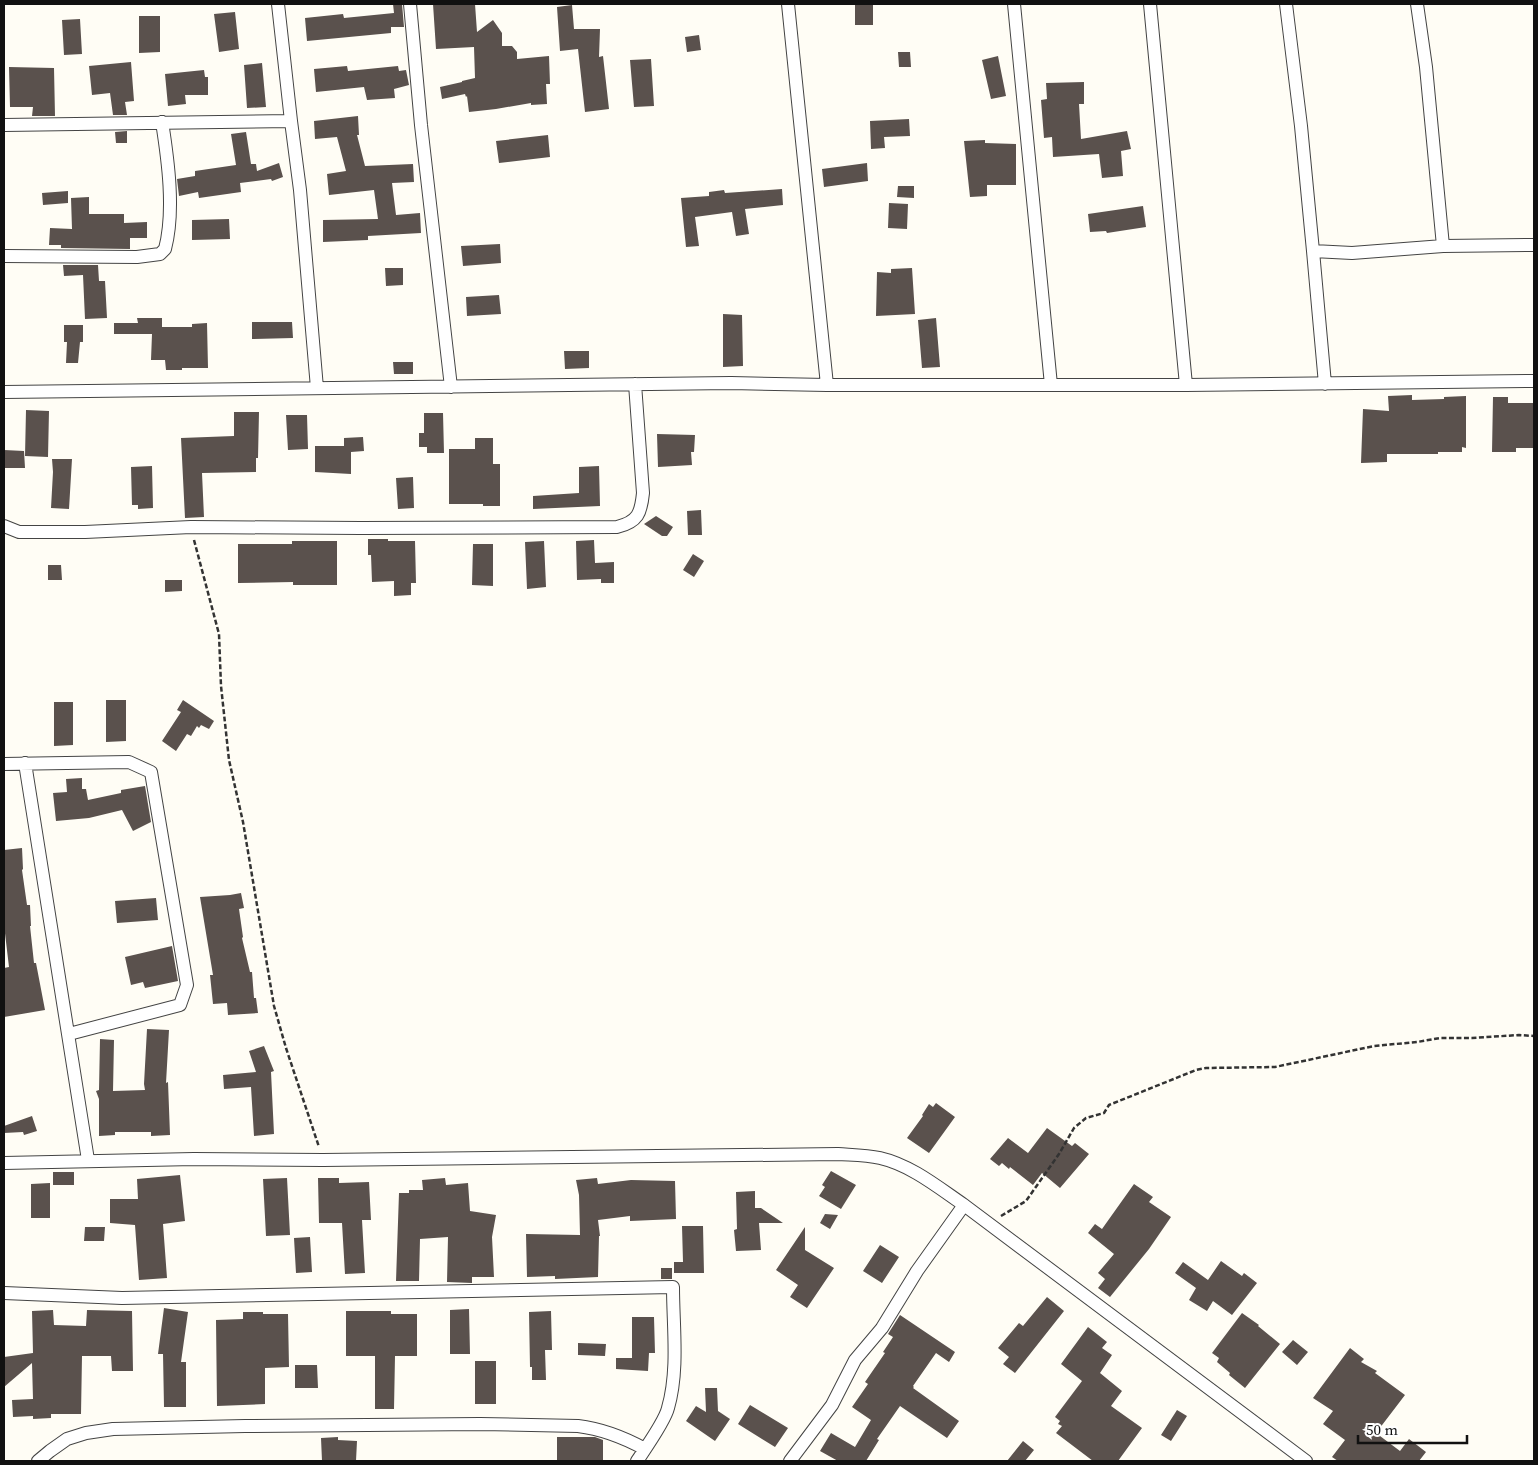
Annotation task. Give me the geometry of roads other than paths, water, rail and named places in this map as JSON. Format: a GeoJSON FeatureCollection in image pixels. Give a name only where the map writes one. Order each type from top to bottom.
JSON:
{"type":"FeatureCollection","features":[{"type":"Feature","properties":{"kind":"street"},"geometry":{"type":"LineString","coordinates":[[278,4],[300,190],[318,388]]}},
{"type":"Feature","properties":{"kind":"street"},"geometry":{"type":"LineString","coordinates":[[410,4],[421,125],[451,387]]}},
{"type":"Feature","properties":{"kind":"street"},"geometry":{"type":"LineString","coordinates":[[788,4],[827,385]]}},
{"type":"Feature","properties":{"kind":"street"},"geometry":{"type":"LineString","coordinates":[[1014,4],[1051,385]]}},
{"type":"Feature","properties":{"kind":"street"},"geometry":{"type":"LineString","coordinates":[[1150,4],[1186,385]]}},
{"type":"Feature","properties":{"kind":"street"},"geometry":{"type":"LineString","coordinates":[[1286,4],[1301,126],[1325,384]]}},
{"type":"Feature","properties":{"kind":"street"},"geometry":{"type":"LineString","coordinates":[[1417,4],[1426,67],[1443,246]]}},
{"type":"Feature","properties":{"kind":"street"},"geometry":{"type":"LineString","coordinates":[[4,125],[291,121]]}},
{"type":"Feature","properties":{"kind":"street"},"geometry":{"type":"LineString","coordinates":[[4,256],[137,257],[160,254],[165,249],[169,221],[168,162],[162,122]]}},
{"type":"Feature","properties":{"kind":"street"},"geometry":{"type":"LineString","coordinates":[[1313,251],[1352,253],[1443,246],[1534,245]]}},
{"type":"Feature","properties":{"kind":"street"},"geometry":{"type":"LineString","coordinates":[[4,392],[635,384],[1186,385],[1534,381]]}},
{"type":"Feature","properties":{"kind":"street"},"geometry":{"type":"LineString","coordinates":[[4,526],[19,532],[85,532],[191,526],[600,528],[629,524],[637,517],[642,506],[643,493],[635,384]]}},
{"type":"Feature","properties":{"kind":"street"},"geometry":{"type":"LineString","coordinates":[[4,764],[129,762],[151,772],[188,985],[180,1005],[69,1034]]}},
{"type":"Feature","properties":{"kind":"street"},"geometry":{"type":"LineString","coordinates":[[25,763],[88,1160]]}},
{"type":"Feature","properties":{"kind":"street"},"geometry":{"type":"LineString","coordinates":[[4,1163],[88,1160],[323,1160],[838,1154],[881,1159],[903,1167],[932,1183],[964,1205],[1306,1461]]}},
{"type":"Feature","properties":{"kind":"street"},"geometry":{"type":"LineString","coordinates":[[790,1461],[832,1406],[855,1360],[882,1328],[917,1271],[964,1205]]}},
{"type":"Feature","properties":{"kind":"street"},"geometry":{"type":"LineString","coordinates":[[4,1293],[122,1298],[673,1287],[674,1358],[672,1389],[668,1410],[637,1461]]}},
{"type":"Feature","properties":{"kind":"street"},"geometry":{"type":"LineString","coordinates":[[38,1461],[66,1439],[86,1433],[112,1429],[245,1426],[480,1424],[578,1426],[610,1432],[645,1450]]}}]}
